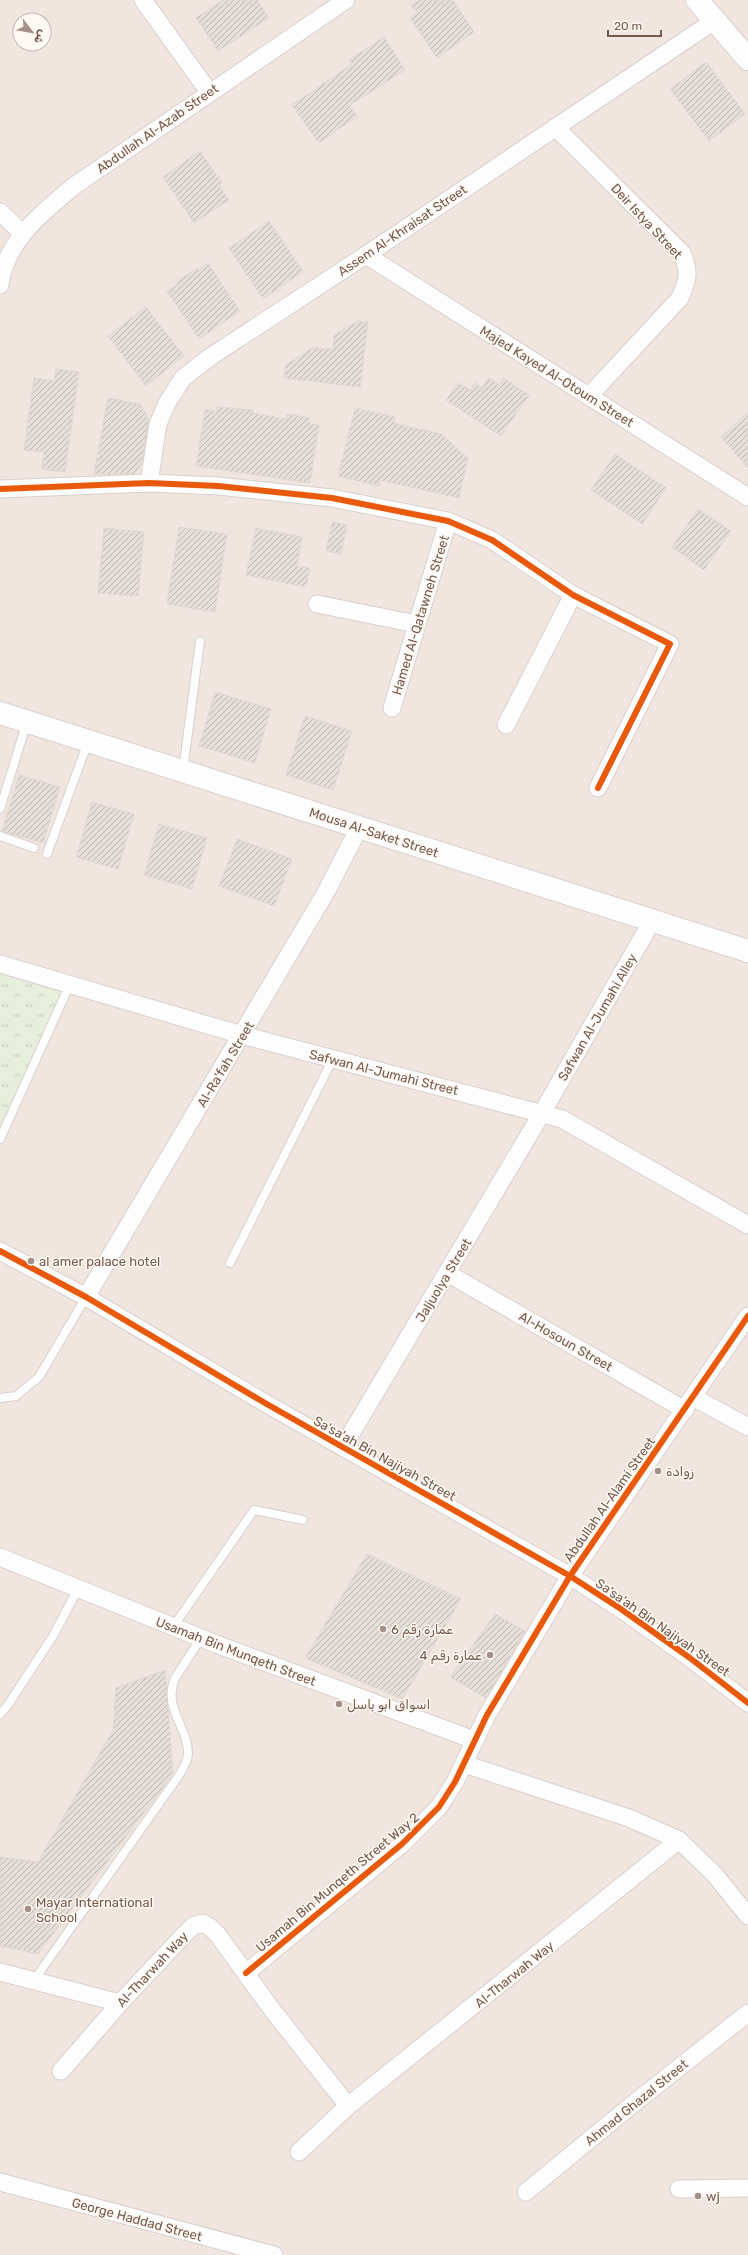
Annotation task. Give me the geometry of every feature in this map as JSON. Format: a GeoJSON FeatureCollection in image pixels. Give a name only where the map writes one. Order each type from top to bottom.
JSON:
{"type":"FeatureCollection","features":[{"type":"Feature","properties":{"kind":"street"},"geometry":{"type":"LineString","coordinates":[[143,0],[210,92]]}},
{"type":"Feature","properties":{"kind":"street","name":"Abdullah Al-Azab Street"},"geometry":{"type":"LineString","coordinates":[[0,285],[9,255],[22,233],[45,210],[74,186],[346,0]]}},
{"type":"Feature","properties":{"kind":"street"},"geometry":{"type":"LineString","coordinates":[[697,0],[748,59]]}},
{"type":"Feature","properties":{"kind":"street","name":"Assem Al-Khraisat Street"},"geometry":{"type":"LineString","coordinates":[[149,483],[158,424],[167,403],[183,378],[210,357],[366,255],[714,20]]}},
{"type":"Feature","properties":{"kind":"street","name":"Deir Istya Street"},"geometry":{"type":"LineString","coordinates":[[555,127],[676,248],[688,267],[687,284],[680,298],[589,396]]}},
{"type":"Feature","properties":{"kind":"street"},"geometry":{"type":"LineString","coordinates":[[0,212],[22,233]]}},
{"type":"Feature","properties":{"kind":"street","name":"Majed Kayed Al-Otoum Street"},"geometry":{"type":"LineString","coordinates":[[366,255],[748,497]]}},
{"type":"Feature","properties":{"kind":"street","name":"Hamed Al-Qatawneh Street"},"geometry":{"type":"LineString","coordinates":[[0,489],[149,483],[218,486],[332,498],[448,521],[492,540],[573,594],[670,644],[598,788]]}},
{"type":"Feature","properties":{"kind":"street","name":"Hamed Al-Qatawneh Street"},"geometry":{"type":"LineString","coordinates":[[392,708],[448,521]]}},
{"type":"Feature","properties":{"kind":"street"},"geometry":{"type":"LineString","coordinates":[[506,726],[573,594]]}},
{"type":"Feature","properties":{"kind":"street"},"geometry":{"type":"LineString","coordinates":[[317,604],[416,624]]}},
{"type":"Feature","properties":{"kind":"street","name":"Mousa Al-Saket Street"},"geometry":{"type":"LineString","coordinates":[[0,713],[748,951]]}},
{"type":"Feature","properties":{"kind":"street","name":"Al-Ra'fah Street"},"geometry":{"type":"LineString","coordinates":[[86,1297],[326,892],[359,828]]}},
{"type":"Feature","properties":{"kind":"street","name":"Safwan Al-Jumahi Alley"},"geometry":{"type":"LineString","coordinates":[[542,1113],[652,921]]}},
{"type":"Feature","properties":{"kind":"street","name":"Safwan Al-Jumahi Street"},"geometry":{"type":"LineString","coordinates":[[0,964],[242,1036],[562,1119],[748,1225]]}},
{"type":"Feature","properties":{"kind":"street","name":"Jaljuolya Street"},"geometry":{"type":"LineString","coordinates":[[343,1447],[542,1113]]}},
{"type":"Feature","properties":{"kind":"street","name":"Sa'sa'ah Bin Najiyah Street"},"geometry":{"type":"LineString","coordinates":[[0,1251],[86,1297],[258,1399],[570,1576],[621,1609],[684,1654],[748,1703]]}},
{"type":"Feature","properties":{"kind":"street","name":"Al-Hosoun Street"},"geometry":{"type":"LineString","coordinates":[[447,1273],[689,1403],[748,1427]]}},
{"type":"Feature","properties":{"kind":"street","name":"Abdullah Al-Alami Street"},"geometry":{"type":"LineString","coordinates":[[464,1764],[474,1740],[570,1576],[748,1316]]}},
{"type":"Feature","properties":{"kind":"street","name":"Usamah Bin Munqeth Street"},"geometry":{"type":"LineString","coordinates":[[0,1557],[201,1638],[474,1740]]}},
{"type":"Feature","properties":{"kind":"street"},"geometry":{"type":"LineString","coordinates":[[464,1764],[629,1818],[679,1840],[716,1875],[748,1916]]}},
{"type":"Feature","properties":{"kind":"street","name":"Usamah Bin Munqeth Street Way 2"},"geometry":{"type":"LineString","coordinates":[[246,1973],[419,1829],[439,1807],[464,1764]]}},
{"type":"Feature","properties":{"kind":"street","name":"Al-Tharwah Way"},"geometry":{"type":"LineString","coordinates":[[299,2152],[348,2106],[679,1840]]}},
{"type":"Feature","properties":{"kind":"street","name":"Al-Tharwah Way"},"geometry":{"type":"LineString","coordinates":[[61,2072],[120,2003],[193,1926],[203,1923],[215,1932],[348,2106]]}},
{"type":"Feature","properties":{"kind":"street"},"geometry":{"type":"LineString","coordinates":[[0,1972],[120,2003]]}},
{"type":"Feature","properties":{"kind":"street","name":"Ahmad Ghazal Street"},"geometry":{"type":"LineString","coordinates":[[526,2192],[638,2100],[748,2013]]}},
{"type":"Feature","properties":{"kind":"street","name":"George Haddad Street"},"geometry":{"type":"LineString","coordinates":[[0,2182],[274,2255]]}},
{"type":"Feature","properties":{"kind":"street"},"geometry":{"type":"LineString","coordinates":[[679,2189],[748,2188]]}},
{"type":"Feature","properties":{"kind":"lane"},"geometry":{"type":"LineString","coordinates":[[183,771],[200,641]]}},
{"type":"Feature","properties":{"kind":"lane"},"geometry":{"type":"LineString","coordinates":[[0,809],[28,722]]}},
{"type":"Feature","properties":{"kind":"lane"},"geometry":{"type":"LineString","coordinates":[[47,854],[88,741]]}},
{"type":"Feature","properties":{"kind":"lane"},"geometry":{"type":"LineString","coordinates":[[0,836],[34,848]]}},
{"type":"Feature","properties":{"kind":"lane"},"geometry":{"type":"LineString","coordinates":[[0,1139],[70,984]]}},
{"type":"Feature","properties":{"kind":"lane"},"geometry":{"type":"LineString","coordinates":[[230,1263],[333,1059]]}},
{"type":"Feature","properties":{"kind":"lane"},"geometry":{"type":"LineString","coordinates":[[0,1398],[16,1396],[39,1377],[86,1297]]}},
{"type":"Feature","properties":{"kind":"lane"},"geometry":{"type":"LineString","coordinates":[[173,1627],[254,1510],[303,1520]]}},
{"type":"Feature","properties":{"kind":"lane"},"geometry":{"type":"LineString","coordinates":[[0,1714],[8,1705],[53,1636],[78,1589]]}},
{"type":"Feature","properties":{"kind":"lane"},"geometry":{"type":"LineString","coordinates":[[34,1980],[58,1944],[180,1774],[188,1753],[173,1709],[171,1688],[174,1680],[201,1638]]}},
{"type":"Feature","properties":{"kind":"shaded area"},"geometry":{"type":"Polygon","coordinates":[[[0,0],[748,0],[748,2255],[0,2255],[0,0]]]}},
{"type":"Feature","properties":{"kind":"green space"},"geometry":{"type":"Polygon","coordinates":[[[0,964],[70,984],[0,1139],[0,964]]]}},
{"type":"Feature","properties":{"kind":"building"},"geometry":{"type":"Polygon","coordinates":[[[223,0],[257,0],[269,18],[218,51],[196,18],[223,0]]]}},
{"type":"Feature","properties":{"kind":"building"},"geometry":{"type":"Polygon","coordinates":[[[419,0],[453,0],[474,32],[437,58],[410,18],[417,13],[411,5],[419,0]]]}},
{"type":"Feature","properties":{"kind":"building"},"geometry":{"type":"Polygon","coordinates":[[[384,37],[405,70],[350,105],[357,116],[319,143],[292,105],[352,64],[349,60],[384,37]]]}},
{"type":"Feature","properties":{"kind":"building"},"geometry":{"type":"Polygon","coordinates":[[[706,62],[745,114],[709,141],[670,89],[706,62]]]}},
{"type":"Feature","properties":{"kind":"building"},"geometry":{"type":"Polygon","coordinates":[[[200,151],[222,183],[219,185],[229,200],[194,223],[163,177],[200,151]]]}},
{"type":"Feature","properties":{"kind":"building"},"geometry":{"type":"Polygon","coordinates":[[[269,221],[303,271],[263,299],[229,248],[269,221]]]}},
{"type":"Feature","properties":{"kind":"building"},"geometry":{"type":"Polygon","coordinates":[[[208,263],[240,311],[199,339],[167,291],[178,284],[176,282],[197,268],[199,270],[208,263]]]}},
{"type":"Feature","properties":{"kind":"building"},"geometry":{"type":"Polygon","coordinates":[[[146,307],[184,356],[146,386],[108,336],[146,307]]]}},
{"type":"Feature","properties":{"kind":"building"},"geometry":{"type":"Polygon","coordinates":[[[358,321],[368,322],[360,387],[284,378],[286,365],[312,348],[333,349],[334,335],[358,321]]]}},
{"type":"Feature","properties":{"kind":"building"},"geometry":{"type":"Polygon","coordinates":[[[56,369],[79,372],[65,472],[42,469],[44,452],[24,450],[34,378],[54,381],[56,369]]]}},
{"type":"Feature","properties":{"kind":"building"},"geometry":{"type":"Polygon","coordinates":[[[489,378],[499,385],[503,378],[529,395],[501,436],[446,400],[458,383],[470,390],[475,383],[482,388],[489,378]]]}},
{"type":"Feature","properties":{"kind":"building"},"geometry":{"type":"Polygon","coordinates":[[[108,398],[140,404],[149,419],[142,464],[134,474],[94,474],[108,398]]]}},
{"type":"Feature","properties":{"kind":"building"},"geometry":{"type":"Polygon","coordinates":[[[217,407],[253,410],[253,413],[286,419],[287,414],[310,418],[310,424],[319,425],[310,483],[196,466],[205,409],[217,411],[217,407]]]}},
{"type":"Feature","properties":{"kind":"building"},"geometry":{"type":"Polygon","coordinates":[[[355,408],[395,417],[394,423],[441,434],[468,458],[459,498],[380,480],[379,486],[338,476],[355,408]]]}},
{"type":"Feature","properties":{"kind":"building"},"geometry":{"type":"Polygon","coordinates":[[[748,412],[748,468],[721,437],[748,412]]]}},
{"type":"Feature","properties":{"kind":"building"},"geometry":{"type":"Polygon","coordinates":[[[615,454],[666,488],[642,524],[591,490],[615,454]]]}},
{"type":"Feature","properties":{"kind":"building"},"geometry":{"type":"Polygon","coordinates":[[[698,509],[731,531],[704,570],[672,547],[698,509]]]}},
{"type":"Feature","properties":{"kind":"building"},"geometry":{"type":"Polygon","coordinates":[[[332,522],[347,525],[341,554],[326,551],[332,522]]]}},
{"type":"Feature","properties":{"kind":"building"},"geometry":{"type":"Polygon","coordinates":[[[179,527],[227,534],[215,612],[167,604],[179,527]]]}},
{"type":"Feature","properties":{"kind":"building"},"geometry":{"type":"Polygon","coordinates":[[[104,528],[144,532],[138,596],[98,593],[104,528]]]}},
{"type":"Feature","properties":{"kind":"building"},"geometry":{"type":"Polygon","coordinates":[[[256,528],[302,537],[297,566],[310,568],[306,587],[246,575],[256,528]]]}},
{"type":"Feature","properties":{"kind":"building"},"geometry":{"type":"Polygon","coordinates":[[[215,692],[271,709],[255,763],[199,746],[215,692]]]}},
{"type":"Feature","properties":{"kind":"building"},"geometry":{"type":"Polygon","coordinates":[[[305,716],[352,731],[333,790],[286,775],[305,716]]]}},
{"type":"Feature","properties":{"kind":"building"},"geometry":{"type":"Polygon","coordinates":[[[19,775],[60,787],[43,843],[2,831],[19,775]]]}},
{"type":"Feature","properties":{"kind":"building"},"geometry":{"type":"Polygon","coordinates":[[[92,802],[134,814],[118,869],[76,857],[92,802]]]}},
{"type":"Feature","properties":{"kind":"building"},"geometry":{"type":"Polygon","coordinates":[[[159,824],[207,838],[192,889],[144,875],[159,824]]]}},
{"type":"Feature","properties":{"kind":"building"},"geometry":{"type":"Polygon","coordinates":[[[237,839],[292,859],[274,906],[219,886],[237,839]]]}},
{"type":"Feature","properties":{"kind":"building","name":"عمارة رقم 6"},"geometry":{"type":"Polygon","coordinates":[[[367,1554],[461,1599],[402,1699],[305,1658],[367,1554]]]}},
{"type":"Feature","properties":{"kind":"building","name":"عمارة رقم 4"},"geometry":{"type":"Polygon","coordinates":[[[495,1614],[525,1631],[486,1698],[450,1677],[495,1614]]]}},
{"type":"Feature","properties":{"kind":"building","name":"Mayar International School"},"geometry":{"type":"Polygon","coordinates":[[[165,1670],[173,1774],[38,1954],[0,1946],[0,1857],[38,1862],[113,1730],[116,1688],[165,1670]]]}},
{"type":"Feature","properties":{"kind":"cycle path"},"geometry":{"type":"LineString","coordinates":[[0,489],[149,483],[218,486],[332,498],[448,521],[492,540],[573,595],[670,644],[598,788]]}},
{"type":"Feature","properties":{"kind":"cycle path"},"geometry":{"type":"LineString","coordinates":[[0,1251],[86,1297],[265,1403],[570,1576],[621,1609],[690,1658],[748,1703]]}},
{"type":"Feature","properties":{"kind":"cycle path"},"geometry":{"type":"LineString","coordinates":[[246,1973],[402,1844],[439,1807],[455,1782],[487,1715],[570,1576],[748,1316]]}},
{"type":"Feature","properties":{"kind":"place","name":"al amer palace hotel"},"geometry":{"type":"Point","coordinates":[31,1261]}},
{"type":"Feature","properties":{"kind":"place","name":"زوادة"},"geometry":{"type":"Point","coordinates":[658,1471]}},
{"type":"Feature","properties":{"kind":"place","name":"عمارة رقم 6"},"geometry":{"type":"Point","coordinates":[383,1629]}},
{"type":"Feature","properties":{"kind":"place","name":"عمارة رقم 4"},"geometry":{"type":"Point","coordinates":[490,1655]}},
{"type":"Feature","properties":{"kind":"place","name":"اسواق ابو باسل"},"geometry":{"type":"Point","coordinates":[339,1704]}},
{"type":"Feature","properties":{"kind":"place","name":"Mayar International School"},"geometry":{"type":"Point","coordinates":[28,1909]}},
{"type":"Feature","properties":{"kind":"place","name":"wj"},"geometry":{"type":"Point","coordinates":[698,2196]}}]}
